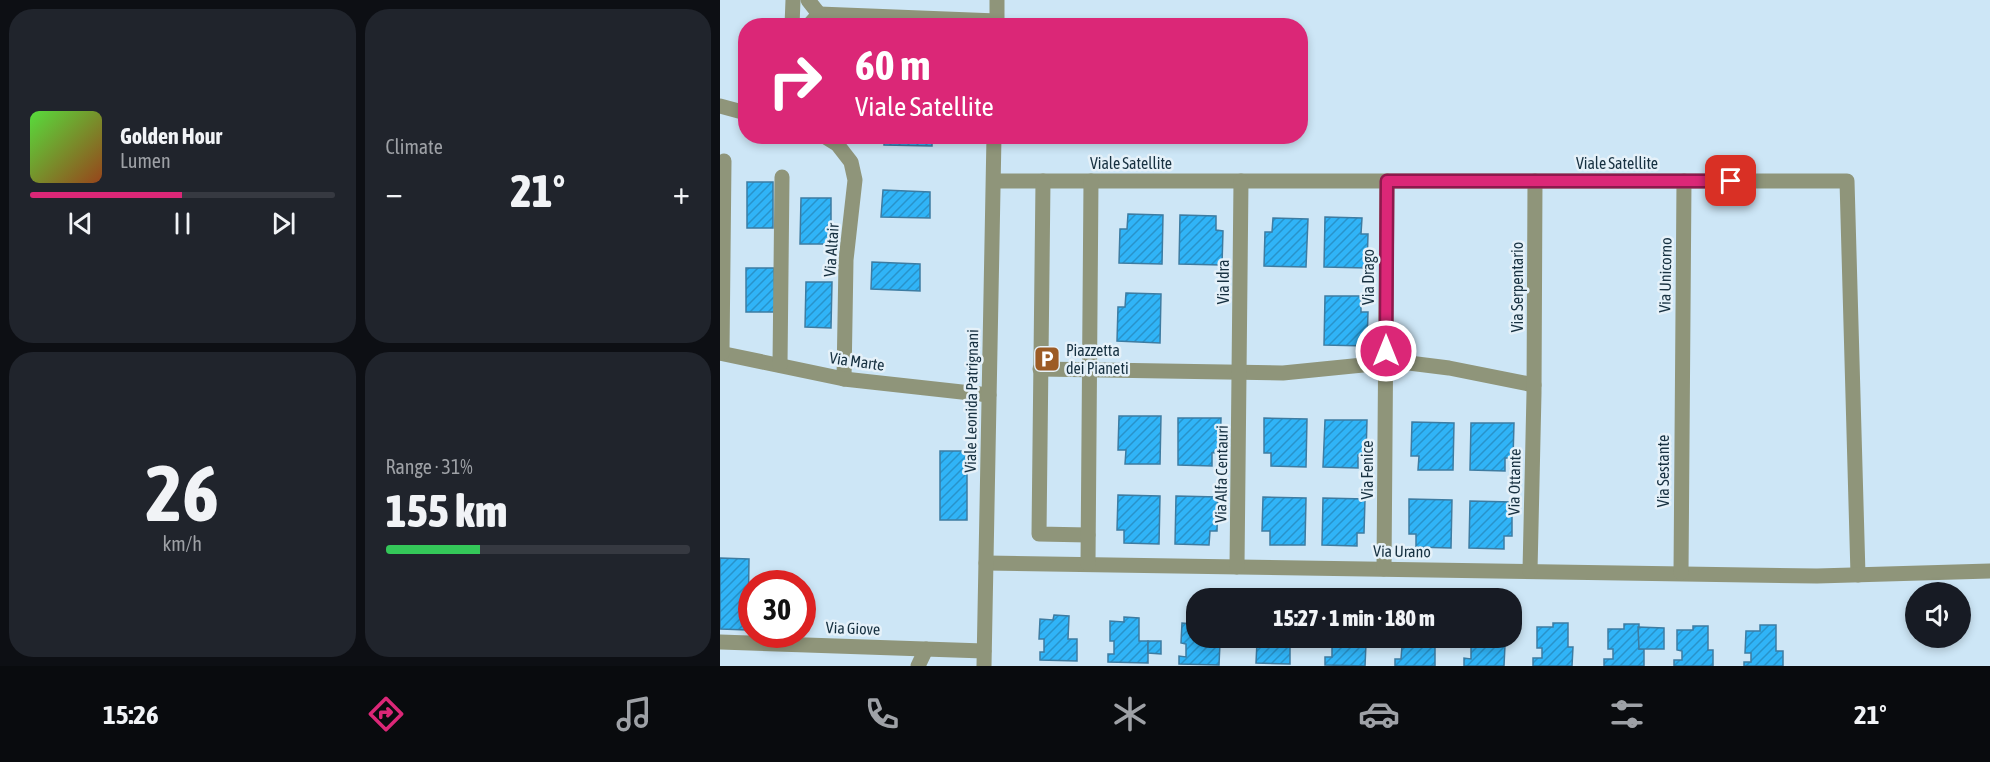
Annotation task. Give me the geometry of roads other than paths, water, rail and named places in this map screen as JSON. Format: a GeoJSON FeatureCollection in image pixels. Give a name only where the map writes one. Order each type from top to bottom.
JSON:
{"type":"FeatureCollection","features":[{"type":"Feature","properties":{"kind":"street"},"geometry":{"type":"LineString","coordinates":[[792,18],[793,0]]}},
{"type":"Feature","properties":{"kind":"street"},"geometry":{"type":"LineString","coordinates":[[808,0],[813,18]]}},
{"type":"Feature","properties":{"kind":"street"},"geometry":{"type":"LineString","coordinates":[[997,18],[998,0]]}},
{"type":"Feature","properties":{"kind":"street"},"geometry":{"type":"LineString","coordinates":[[720,106],[738,111]]}},
{"type":"Feature","properties":{"kind":"street","name":"Via Altair"},"geometry":{"type":"LineString","coordinates":[[837,144],[851,162],[855,180],[846,260],[844,379]]}},
{"type":"Feature","properties":{"kind":"street","name":"Viale Leonida Patrignani"},"geometry":{"type":"LineString","coordinates":[[984,658],[994,144]]}},
{"type":"Feature","properties":{"kind":"street"},"geometry":{"type":"LineString","coordinates":[[721,353],[724,161]]}},
{"type":"Feature","properties":{"kind":"street"},"geometry":{"type":"LineString","coordinates":[[780,365],[782,177]]}},
{"type":"Feature","properties":{"kind":"street"},"geometry":{"type":"LineString","coordinates":[[1043,181],[1039,534],[1088,535]]}},
{"type":"Feature","properties":{"kind":"street"},"geometry":{"type":"LineString","coordinates":[[1088,564],[1091,181]]}},
{"type":"Feature","properties":{"kind":"street","name":"Via Idra"},"geometry":{"type":"LineString","coordinates":[[1240,377],[1241,181]]}},
{"type":"Feature","properties":{"kind":"street","name":"Via Drago"},"geometry":{"type":"LineString","coordinates":[[1386,362],[1387,181]]}},
{"type":"Feature","properties":{"kind":"street","name":"Via Serpentario"},"geometry":{"type":"LineString","coordinates":[[1534,389],[1535,181]]}},
{"type":"Feature","properties":{"kind":"street","name":"Via Unicorno"},"geometry":{"type":"LineString","coordinates":[[1681,369],[1684,181]]}},
{"type":"Feature","properties":{"kind":"street","name":"Viale Satellite"},"geometry":{"type":"LineString","coordinates":[[993,182],[1847,181],[1858,574]]}},
{"type":"Feature","properties":{"kind":"street","name":"Via Marte"},"geometry":{"type":"LineString","coordinates":[[721,353],[844,379],[989,395]]}},
{"type":"Feature","properties":{"kind":"street"},"geometry":{"type":"LineString","coordinates":[[1040,369],[1240,377],[1386,362],[1430,365],[1534,389]]}},
{"type":"Feature","properties":{"kind":"street","name":"Via Fenice"},"geometry":{"type":"LineString","coordinates":[[1384,569],[1386,362]]}},
{"type":"Feature","properties":{"kind":"street","name":"Via Sestante"},"geometry":{"type":"LineString","coordinates":[[1681,369],[1681,573]]}},
{"type":"Feature","properties":{"kind":"street","name":"Via Alfa Centauri"},"geometry":{"type":"LineString","coordinates":[[1237,567],[1240,377]]}},
{"type":"Feature","properties":{"kind":"street","name":"Via Ottante"},"geometry":{"type":"LineString","coordinates":[[1530,571],[1534,389]]}},
{"type":"Feature","properties":{"kind":"street","name":"Via Urano"},"geometry":{"type":"LineString","coordinates":[[986,562],[1817,576],[1990,571]]}},
{"type":"Feature","properties":{"kind":"street","name":"Via Giove"},"geometry":{"type":"LineString","coordinates":[[720,642],[926,649],[984,658]]}},
{"type":"Feature","properties":{"kind":"street"},"geometry":{"type":"LineString","coordinates":[[918,666],[926,649]]}},
{"type":"Feature","properties":{"kind":"place","name":"Piazzetta dei Pianeti"},"geometry":{"type":"Point","coordinates":[1047,359]}}]}
